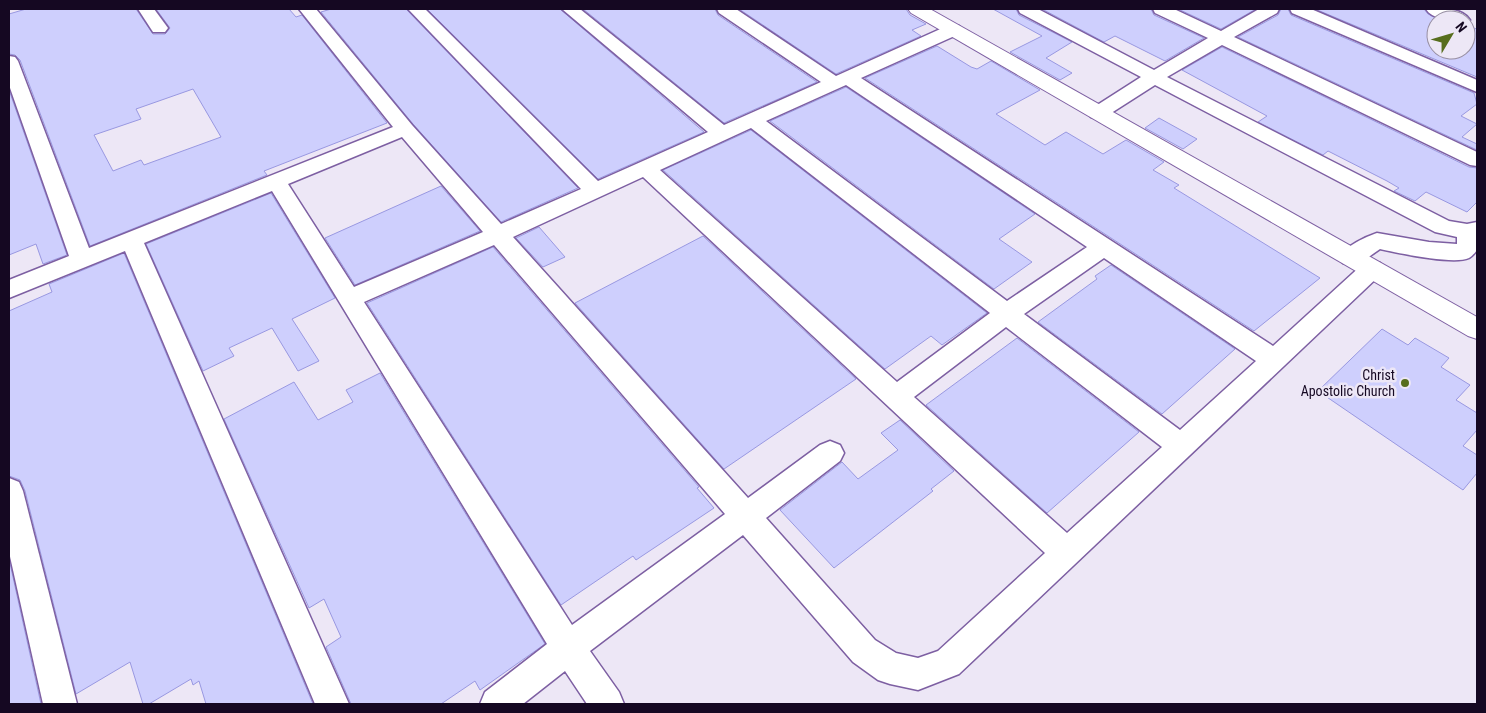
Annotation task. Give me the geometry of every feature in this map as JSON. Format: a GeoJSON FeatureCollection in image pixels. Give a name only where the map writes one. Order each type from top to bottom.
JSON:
{"type":"FeatureCollection","features":[{"type":"Feature","properties":{"kind":"street"},"geometry":{"type":"LineString","coordinates":[[146,9],[159,28]]}},
{"type":"Feature","properties":{"kind":"street"},"geometry":{"type":"LineString","coordinates":[[307,9],[406,129],[864,651],[890,668],[918,674],[948,663],[1274,360],[1361,263],[1377,242],[1429,250],[1462,252],[1469,245],[1472,231],[1443,227],[1026,9]]}},
{"type":"Feature","properties":{"kind":"street"},"geometry":{"type":"LineString","coordinates":[[416,9],[595,191]]}},
{"type":"Feature","properties":{"kind":"street"},"geometry":{"type":"LineString","coordinates":[[570,9],[722,134]]}},
{"type":"Feature","properties":{"kind":"street"},"geometry":{"type":"LineString","coordinates":[[725,9],[1104,247],[1274,360]]}},
{"type":"Feature","properties":{"kind":"street"},"geometry":{"type":"LineString","coordinates":[[917,9],[1477,329]]}},
{"type":"Feature","properties":{"kind":"street"},"geometry":{"type":"LineString","coordinates":[[1161,9],[1477,160]]}},
{"type":"Feature","properties":{"kind":"street"},"geometry":{"type":"LineString","coordinates":[[1098,113],[1220,37],[1271,9]]}},
{"type":"Feature","properties":{"kind":"street"},"geometry":{"type":"LineString","coordinates":[[1298,9],[1477,87]]}},
{"type":"Feature","properties":{"kind":"street"},"geometry":{"type":"LineString","coordinates":[[349,299],[499,234],[952,30]]}},
{"type":"Feature","properties":{"kind":"street"},"geometry":{"type":"LineString","coordinates":[[9,61],[82,260]]}},
{"type":"Feature","properties":{"kind":"street"},"geometry":{"type":"LineString","coordinates":[[752,120],[1181,446]]}},
{"type":"Feature","properties":{"kind":"street"},"geometry":{"type":"LineString","coordinates":[[9,289],[406,129]]}},
{"type":"Feature","properties":{"kind":"street"},"geometry":{"type":"LineString","coordinates":[[645,168],[1067,553]]}},
{"type":"Feature","properties":{"kind":"street"},"geometry":{"type":"LineString","coordinates":[[276,182],[568,648],[607,704]]}},
{"type":"Feature","properties":{"kind":"street"},"geometry":{"type":"LineString","coordinates":[[131,240],[332,704]]}},
{"type":"Feature","properties":{"kind":"street"},"geometry":{"type":"LineString","coordinates":[[896,397],[1006,314],[1104,247]]}},
{"type":"Feature","properties":{"kind":"street"},"geometry":{"type":"LineString","coordinates":[[497,704],[568,648],[830,453]]}},
{"type":"Feature","properties":{"kind":"street"},"geometry":{"type":"LineString","coordinates":[[9,491],[60,704]]}},
{"type":"Feature","properties":{"kind":"building"},"geometry":{"type":"Polygon","coordinates":[[[26,9],[136,9],[153,34],[165,34],[170,28],[156,9],[289,9],[296,17],[302,15],[387,123],[264,171],[267,175],[90,246],[20,60],[15,55],[9,54],[9,14],[26,9]],[[193,89],[136,109],[141,119],[94,135],[113,171],[141,160],[144,165],[221,137],[193,89]]]}},
{"type":"Feature","properties":{"kind":"building"},"geometry":{"type":"Polygon","coordinates":[[[331,9],[406,9],[578,188],[501,222],[413,124],[321,12],[331,9]]]}},
{"type":"Feature","properties":{"kind":"building"},"geometry":{"type":"Polygon","coordinates":[[[427,9],[560,9],[704,132],[598,179],[427,9]]]}},
{"type":"Feature","properties":{"kind":"building"},"geometry":{"type":"Polygon","coordinates":[[[583,9],[715,9],[718,15],[817,82],[724,123],[583,9]]]}},
{"type":"Feature","properties":{"kind":"building"},"geometry":{"type":"Polygon","coordinates":[[[739,9],[906,9],[910,15],[926,24],[912,30],[921,36],[836,74],[739,9]]]}},
{"type":"Feature","properties":{"kind":"building"},"geometry":{"type":"Polygon","coordinates":[[[993,9],[1016,9],[1019,15],[1072,42],[1046,58],[1072,73],[1060,80],[1010,52],[1042,36],[993,9]]]}},
{"type":"Feature","properties":{"kind":"building"},"geometry":{"type":"Polygon","coordinates":[[[1042,9],[1151,9],[1154,15],[1204,38],[1165,61],[1115,36],[1104,42],[1042,9]]]}},
{"type":"Feature","properties":{"kind":"building"},"geometry":{"type":"Polygon","coordinates":[[[1178,9],[1256,9],[1221,29],[1178,9]]]}},
{"type":"Feature","properties":{"kind":"building"},"geometry":{"type":"Polygon","coordinates":[[[1281,9],[1288,9],[1291,15],[1474,93],[1477,104],[1461,116],[1477,124],[1462,137],[1477,144],[1477,150],[1238,37],[1278,15],[1281,9]]]}},
{"type":"Feature","properties":{"kind":"building"},"geometry":{"type":"Polygon","coordinates":[[[1315,9],[1424,9],[1426,12],[1426,56],[1315,9]]]}},
{"type":"Feature","properties":{"kind":"building"},"geometry":{"type":"Polygon","coordinates":[[[1476,29],[1477,29],[1477,77],[1436,60],[1476,60],[1476,29]]]}},
{"type":"Feature","properties":{"kind":"building"},"geometry":{"type":"Polygon","coordinates":[[[937,46],[977,69],[991,61],[1040,90],[996,114],[1045,145],[1066,132],[1103,154],[1126,140],[1164,162],[1153,170],[1179,185],[1174,188],[1320,278],[1254,331],[865,78],[937,46]]]}},
{"type":"Feature","properties":{"kind":"building"},"geometry":{"type":"Polygon","coordinates":[[[1222,47],[1469,167],[1477,168],[1477,202],[1467,212],[1426,192],[1415,201],[1394,191],[1399,188],[1387,181],[1328,151],[1323,155],[1258,122],[1267,116],[1182,70],[1222,47]]]}},
{"type":"Feature","properties":{"kind":"building"},"geometry":{"type":"Polygon","coordinates":[[[846,87],[1035,214],[999,239],[1032,262],[994,289],[770,121],[846,87]]]}},
{"type":"Feature","properties":{"kind":"building"},"geometry":{"type":"Polygon","coordinates":[[[9,90],[67,255],[43,264],[36,244],[9,255],[9,90]]]}},
{"type":"Feature","properties":{"kind":"building"},"geometry":{"type":"Polygon","coordinates":[[[1159,118],[1197,139],[1183,149],[1145,128],[1159,118]]]}},
{"type":"Feature","properties":{"kind":"building"},"geometry":{"type":"Polygon","coordinates":[[[751,130],[987,313],[942,345],[931,336],[885,369],[663,170],[751,130]]]}},
{"type":"Feature","properties":{"kind":"building"},"geometry":{"type":"Polygon","coordinates":[[[441,186],[480,231],[355,285],[325,238],[441,186]]]}},
{"type":"Feature","properties":{"kind":"building"},"geometry":{"type":"Polygon","coordinates":[[[271,193],[335,298],[292,319],[319,361],[298,371],[272,328],[229,348],[234,356],[203,371],[146,244],[271,193]]]}},
{"type":"Feature","properties":{"kind":"building"},"geometry":{"type":"Polygon","coordinates":[[[539,227],[565,257],[543,267],[516,238],[539,227]]]}},
{"type":"Feature","properties":{"kind":"building"},"geometry":{"type":"Polygon","coordinates":[[[703,236],[856,379],[724,469],[575,303],[703,236]]]}},
{"type":"Feature","properties":{"kind":"building"},"geometry":{"type":"Polygon","coordinates":[[[493,247],[699,487],[697,488],[714,508],[636,560],[633,556],[561,605],[367,303],[493,247]]]}},
{"type":"Feature","properties":{"kind":"building"},"geometry":{"type":"Polygon","coordinates":[[[124,253],[313,704],[206,704],[199,681],[193,685],[191,679],[149,704],[143,704],[130,662],[76,694],[25,491],[20,480],[9,476],[9,311],[52,292],[49,284],[124,253]]]}},
{"type":"Feature","properties":{"kind":"building"},"geometry":{"type":"Polygon","coordinates":[[[1111,265],[1235,349],[1162,414],[1038,322],[1097,279],[1095,276],[1111,265]]]}},
{"type":"Feature","properties":{"kind":"building"},"geometry":{"type":"Polygon","coordinates":[[[1382,329],[1408,345],[1415,338],[1449,358],[1441,367],[1470,385],[1456,400],[1477,413],[1477,430],[1463,446],[1477,455],[1477,473],[1463,490],[1318,391],[1382,329]]]}},
{"type":"Feature","properties":{"kind":"building"},"geometry":{"type":"Polygon","coordinates":[[[1017,338],[1139,432],[1047,513],[926,405],[1017,338]]]}},
{"type":"Feature","properties":{"kind":"building"},"geometry":{"type":"Polygon","coordinates":[[[380,373],[545,644],[480,690],[475,681],[441,704],[351,704],[326,647],[341,637],[324,599],[309,608],[224,419],[294,382],[318,420],[353,402],[346,390],[380,373]]]}},
{"type":"Feature","properties":{"kind":"building"},"geometry":{"type":"Polygon","coordinates":[[[900,420],[954,471],[931,489],[933,491],[834,568],[780,510],[842,462],[858,479],[898,450],[881,433],[900,420]]]}},
{"type":"Feature","properties":{"kind":"building"},"geometry":{"type":"Polygon","coordinates":[[[9,559],[41,704],[9,704],[9,559]]]}},
{"type":"Feature","properties":{"kind":"place","name":"Christ Apostolic Church"},"geometry":{"type":"Point","coordinates":[1405,383]}}]}
